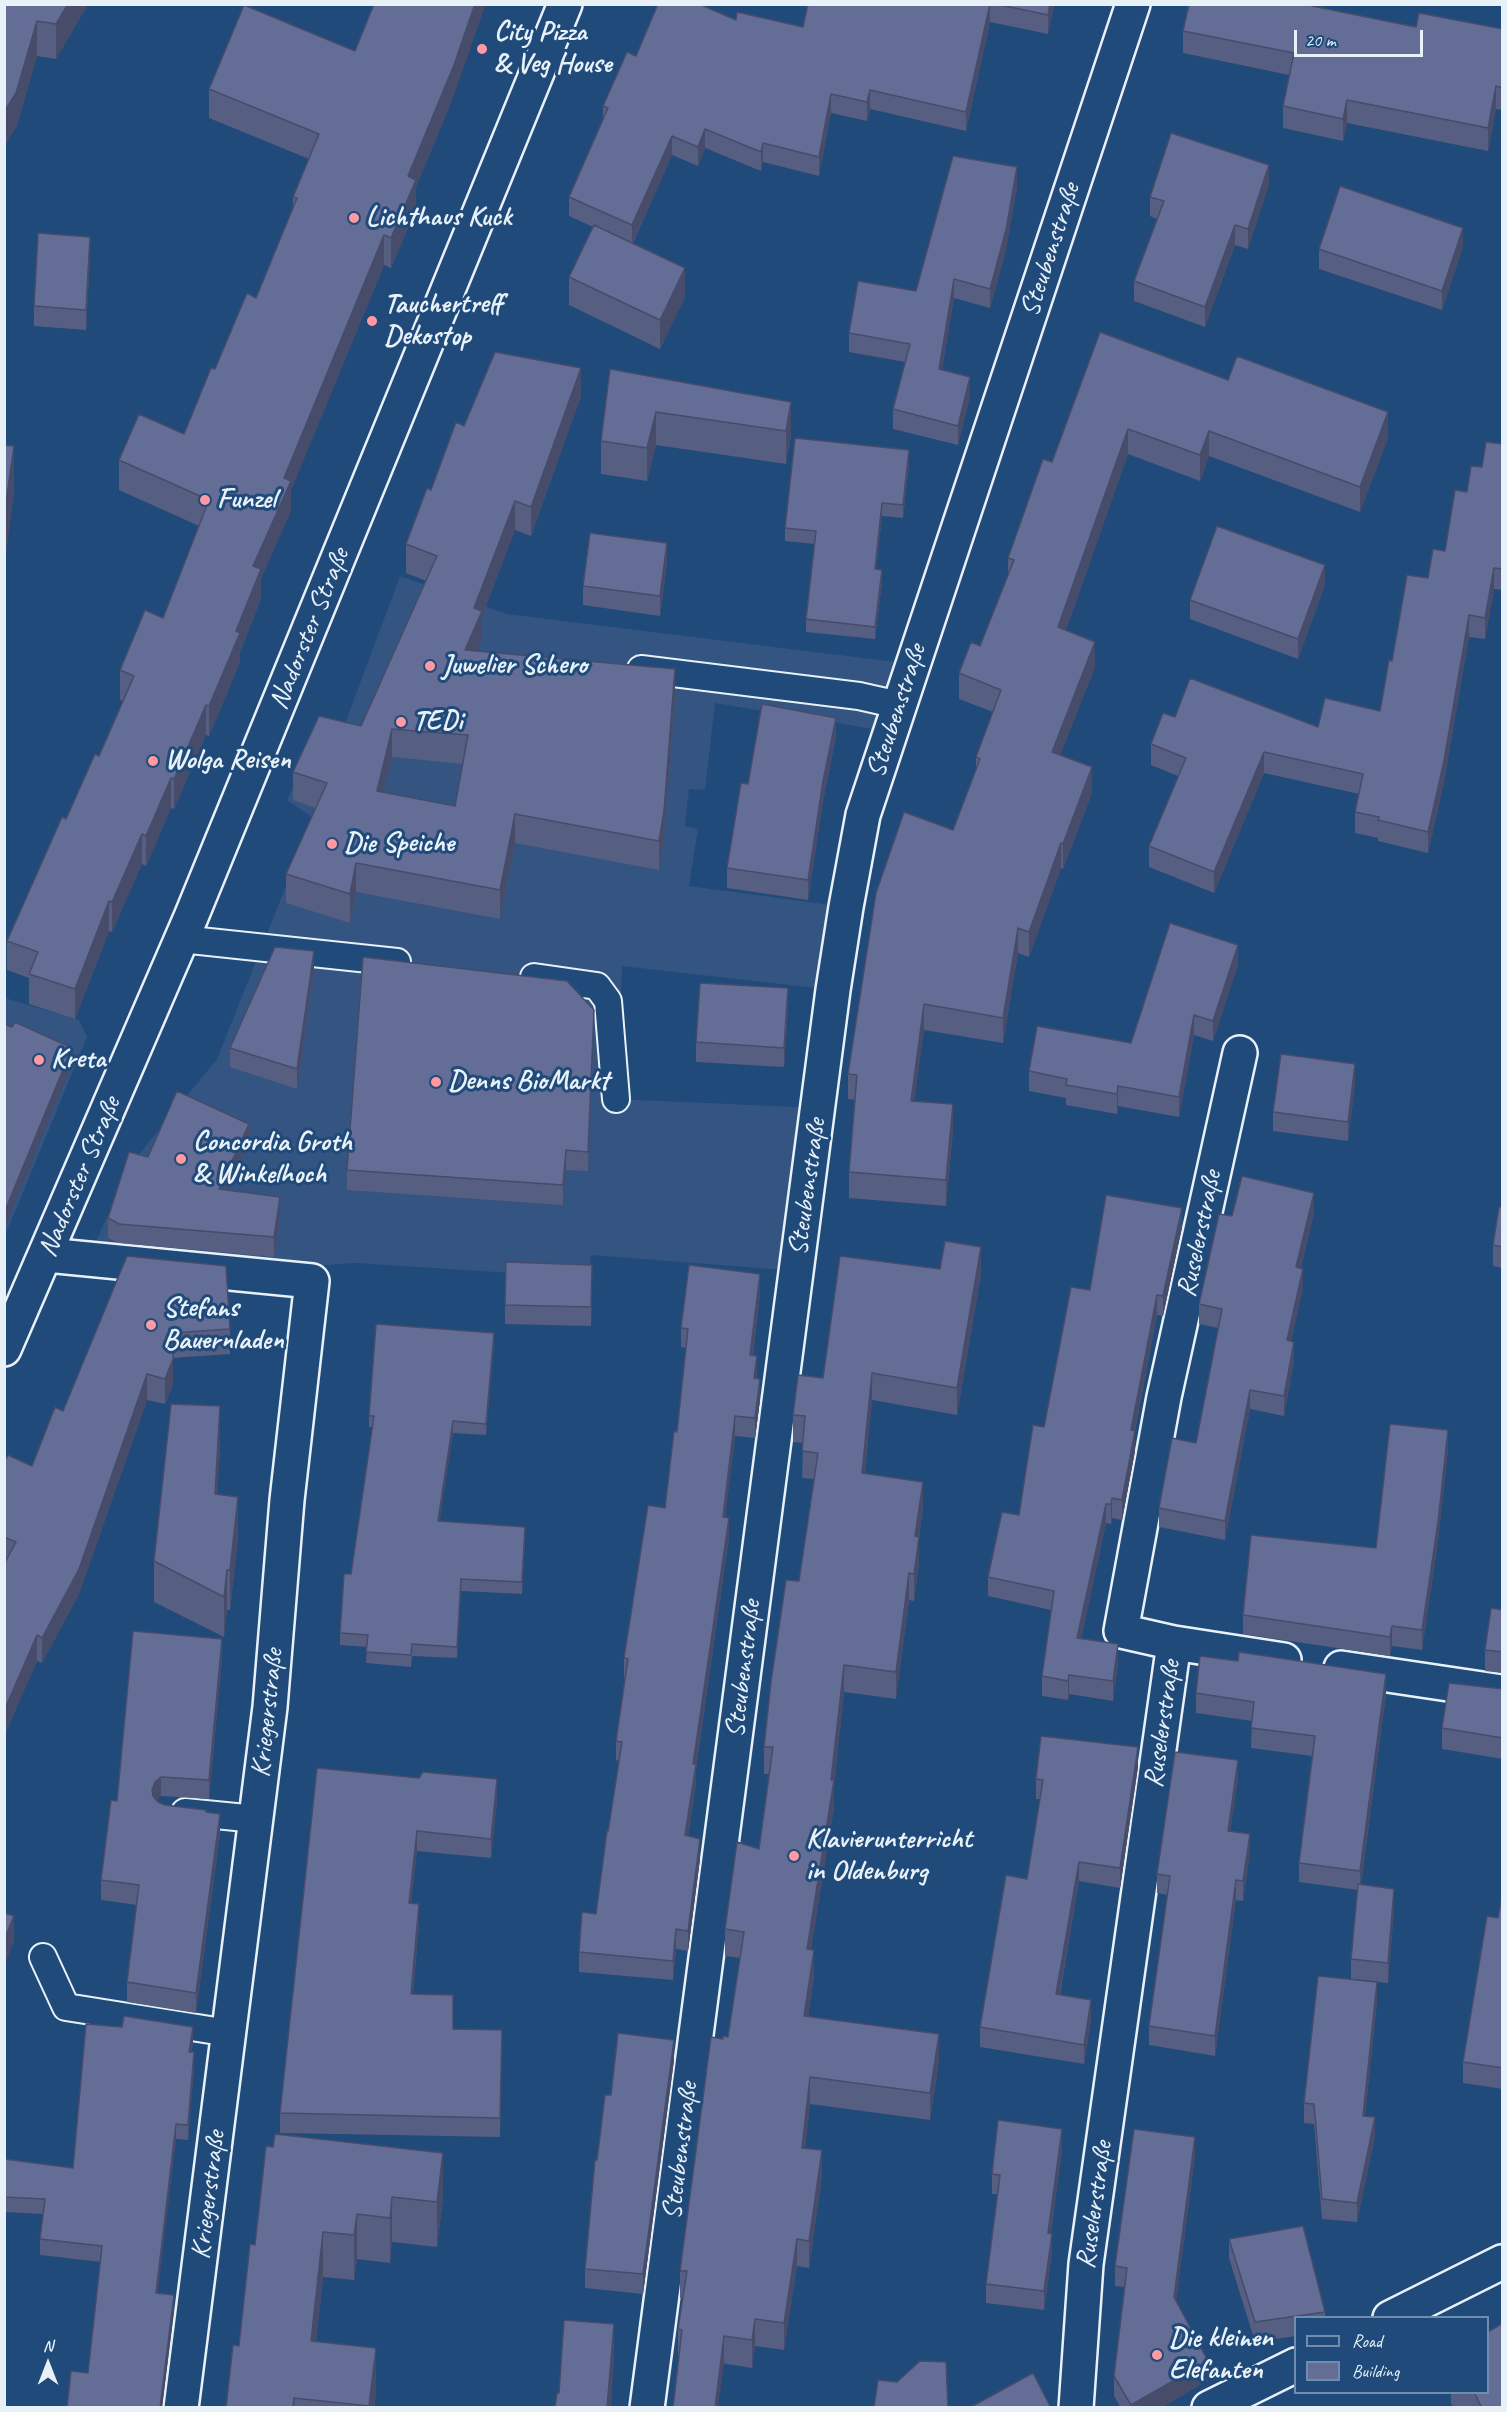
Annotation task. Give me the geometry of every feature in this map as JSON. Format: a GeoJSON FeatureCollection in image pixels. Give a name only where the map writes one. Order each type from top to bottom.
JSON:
{"type":"FeatureCollection","features":[{"type":"Feature","properties":{"kind":"street","name":"Nadorster Straße"},"geometry":{"type":"LineString","coordinates":[[4,1349],[47,1255],[182,939],[345,546],[565,4]]}},
{"type":"Feature","properties":{"kind":"street","name":"Steubenstraße"},"geometry":{"type":"LineString","coordinates":[[647,2408],[836,970],[863,815],[1133,4]]}},
{"type":"Feature","properties":{"kind":"street","name":"Ruselerstraße"},"geometry":{"type":"LineString","coordinates":[[1076,2408],[1086,2264],[1174,1643],[1121,1631],[1164,1397],[1240,1053]]}},
{"type":"Feature","properties":{"kind":"street","name":"Kriegerstraße"},"geometry":{"type":"LineString","coordinates":[[47,1255],[312,1281],[287,1500],[270,1707],[181,2408]]}},
{"type":"Feature","properties":{"kind":"street"},"geometry":{"type":"LineString","coordinates":[[1174,1643],[1503,1692]]}},
{"type":"Feature","properties":{"kind":"street"},"geometry":{"type":"LineString","coordinates":[[1394,2316],[1503,2262]]}},
{"type":"Feature","properties":{"kind":"street"},"geometry":{"type":"LineString","coordinates":[[1209,2408],[1294,2366]]}},
{"type":"Feature","properties":{"kind":"lane"},"geometry":{"type":"LineString","coordinates":[[614,666],[860,696],[899,705]]}},
{"type":"Feature","properties":{"kind":"lane"},"geometry":{"type":"LineString","coordinates":[[182,939],[425,965]]}},
{"type":"Feature","properties":{"kind":"lane"},"geometry":{"type":"LineString","coordinates":[[507,974],[597,986],[608,1001],[616,1099]]}},
{"type":"Feature","properties":{"kind":"lane"},"geometry":{"type":"LineString","coordinates":[[167,1810],[256,1820]]}},
{"type":"Feature","properties":{"kind":"lane"},"geometry":{"type":"LineString","coordinates":[[43,1957],[66,2007],[229,2033]]}},
{"type":"Feature","properties":{"kind":"shaded area"},"geometry":{"type":"Polygon","coordinates":[[[400,576],[507,614],[912,664],[891,732],[715,703],[705,790],[689,789],[685,826],[698,829],[689,886],[846,907],[833,990],[622,966],[617,1099],[819,1108],[796,1271],[591,1255],[589,1278],[355,1263],[314,1266],[92,1250],[131,1164],[217,1059],[313,818],[287,800],[319,732],[341,734],[400,576]]]}},
{"type":"Feature","properties":{"kind":"shaded area"},"geometry":{"type":"Polygon","coordinates":[[[5,998],[79,1020],[87,1037],[5,1236],[5,998]]]}},
{"type":"Feature","properties":{"kind":"building"},"geometry":{"type":"Polygon","coordinates":[[[4,4],[68,4],[56,24],[37,21],[16,93],[4,112],[4,4]]]}},
{"type":"Feature","properties":{"kind":"building"},"geometry":{"type":"Polygon","coordinates":[[[374,4],[475,4],[454,65],[408,176],[416,180],[391,238],[384,235],[284,478],[291,481],[253,566],[261,569],[236,631],[240,633],[209,706],[206,705],[146,836],[142,834],[112,902],[109,901],[75,989],[29,974],[38,952],[7,941],[62,817],[66,819],[95,754],[99,756],[134,676],[120,670],[145,610],[163,618],[209,500],[119,460],[139,414],[184,434],[211,368],[215,369],[247,293],[256,298],[297,198],[293,197],[319,134],[209,89],[244,5],[355,51],[374,4]]]}},
{"type":"Feature","properties":{"kind":"building"},"geometry":{"type":"Polygon","coordinates":[[[658,4],[699,4],[736,20],[737,12],[803,27],[808,4],[990,4],[966,112],[870,90],[867,102],[831,94],[819,157],[763,143],[761,152],[705,129],[698,147],[672,136],[632,225],[569,197],[608,108],[603,106],[627,52],[636,56],[658,4]]]}},
{"type":"Feature","properties":{"kind":"building"},"geometry":{"type":"Polygon","coordinates":[[[996,4],[1050,4],[1048,15],[996,4]]]}},
{"type":"Feature","properties":{"kind":"building"},"geometry":{"type":"Polygon","coordinates":[[[1189,4],[1312,4],[1312,6],[1416,27],[1419,13],[1503,29],[1503,88],[1496,86],[1488,128],[1347,100],[1343,119],[1283,106],[1294,53],[1183,31],[1189,4]]]}},
{"type":"Feature","properties":{"kind":"building"},"geometry":{"type":"Polygon","coordinates":[[[1171,133],[1269,165],[1248,229],[1235,225],[1205,307],[1134,281],[1164,201],[1150,197],[1171,133]]]}},
{"type":"Feature","properties":{"kind":"building"},"geometry":{"type":"Polygon","coordinates":[[[953,156],[1017,167],[1006,230],[990,289],[954,279],[939,369],[970,377],[958,426],[893,409],[910,344],[849,333],[858,281],[916,291],[953,156]]]}},
{"type":"Feature","properties":{"kind":"building"},"geometry":{"type":"Polygon","coordinates":[[[1340,186],[1463,228],[1442,291],[1319,249],[1340,186]]]}},
{"type":"Feature","properties":{"kind":"building"},"geometry":{"type":"Polygon","coordinates":[[[594,225],[685,268],[660,320],[569,277],[594,225]]]}},
{"type":"Feature","properties":{"kind":"building"},"geometry":{"type":"Polygon","coordinates":[[[38,233],[90,237],[86,310],[34,306],[38,233]]]}},
{"type":"Feature","properties":{"kind":"building"},"geometry":{"type":"Polygon","coordinates":[[[1100,332],[1228,380],[1237,356],[1388,412],[1360,487],[1209,431],[1200,455],[1128,429],[1058,627],[1095,642],[1052,752],[1092,767],[1063,844],[1061,843],[1029,932],[1018,928],[1003,1018],[924,1004],[911,1101],[953,1104],[946,1180],[849,1172],[857,1075],[848,1074],[876,893],[904,812],[953,830],[980,759],[976,757],[1001,690],[959,673],[971,642],[980,646],[1014,560],[1008,558],[1043,459],[1052,462],[1100,332]]]}},
{"type":"Feature","properties":{"kind":"building"},"geometry":{"type":"Polygon","coordinates":[[[495,352],[581,368],[531,507],[515,501],[474,608],[482,611],[465,650],[675,669],[664,811],[659,841],[515,814],[500,890],[356,863],[350,894],[286,874],[327,783],[293,772],[319,716],[361,726],[437,556],[406,544],[427,488],[431,490],[456,422],[464,426],[495,352]],[[392,729],[377,791],[455,806],[468,735],[392,729]]]}},
{"type":"Feature","properties":{"kind":"building"},"geometry":{"type":"Polygon","coordinates":[[[610,369],[791,402],[786,431],[656,412],[647,448],[601,441],[610,369]]]}},
{"type":"Feature","properties":{"kind":"building"},"geometry":{"type":"Polygon","coordinates":[[[795,438],[909,450],[903,505],[882,503],[875,569],[882,570],[875,627],[806,619],[816,531],[785,528],[795,438]]]}},
{"type":"Feature","properties":{"kind":"building"},"geometry":{"type":"Polygon","coordinates":[[[1486,442],[1503,444],[1503,569],[1494,568],[1485,618],[1469,615],[1444,761],[1428,832],[1355,812],[1363,774],[1264,752],[1214,872],[1149,846],[1186,758],[1151,744],[1163,713],[1175,717],[1190,678],[1318,727],[1325,698],[1380,711],[1389,660],[1392,661],[1407,575],[1428,578],[1433,549],[1445,551],[1455,490],[1467,492],[1471,466],[1482,467],[1486,442]]]}},
{"type":"Feature","properties":{"kind":"building"},"geometry":{"type":"Polygon","coordinates":[[[4,445],[14,446],[4,516],[4,445]]]}},
{"type":"Feature","properties":{"kind":"building"},"geometry":{"type":"Polygon","coordinates":[[[1217,526],[1325,565],[1298,639],[1190,600],[1217,526]]]}},
{"type":"Feature","properties":{"kind":"building"},"geometry":{"type":"Polygon","coordinates":[[[590,533],[667,543],[660,596],[583,586],[590,533]]]}},
{"type":"Feature","properties":{"kind":"building"},"geometry":{"type":"Polygon","coordinates":[[[762,704],[836,718],[823,781],[808,880],[727,868],[741,783],[748,784],[762,704]]]}},
{"type":"Feature","properties":{"kind":"building"},"geometry":{"type":"Polygon","coordinates":[[[1170,923],[1238,945],[1213,1021],[1194,1015],[1179,1097],[1118,1086],[1117,1094],[1066,1085],[1067,1079],[1029,1071],[1037,1026],[1131,1043],[1170,923]]]}},
{"type":"Feature","properties":{"kind":"building"},"geometry":{"type":"Polygon","coordinates":[[[275,947],[314,951],[297,1069],[230,1048],[275,947]]]}},
{"type":"Feature","properties":{"kind":"building","name":"Denns BioMarkt"},"geometry":{"type":"Polygon","coordinates":[[[363,957],[567,981],[594,1010],[588,1152],[566,1150],[563,1185],[347,1170],[363,957]]]}},
{"type":"Feature","properties":{"kind":"building"},"geometry":{"type":"Polygon","coordinates":[[[700,983],[788,988],[784,1048],[696,1042],[700,983]]]}},
{"type":"Feature","properties":{"kind":"building"},"geometry":{"type":"Polygon","coordinates":[[[15,1022],[72,1048],[4,1213],[4,1024],[12,1027],[15,1022]]]}},
{"type":"Feature","properties":{"kind":"building"},"geometry":{"type":"Polygon","coordinates":[[[1281,1054],[1355,1064],[1348,1122],[1273,1112],[1281,1054]]]}},
{"type":"Feature","properties":{"kind":"building"},"geometry":{"type":"Polygon","coordinates":[[[177,1091],[249,1124],[219,1189],[280,1197],[274,1237],[119,1224],[108,1218],[129,1152],[148,1157],[177,1091]]]}},
{"type":"Feature","properties":{"kind":"building"},"geometry":{"type":"Polygon","coordinates":[[[1242,1176],[1314,1193],[1296,1267],[1303,1269],[1287,1340],[1294,1342],[1284,1396],[1250,1390],[1225,1521],[1159,1508],[1172,1438],[1196,1443],[1222,1309],[1199,1304],[1219,1214],[1232,1216],[1242,1176]]]}},
{"type":"Feature","properties":{"kind":"building"},"geometry":{"type":"Polygon","coordinates":[[[1106,1195],[1182,1208],[1163,1296],[1157,1295],[1131,1430],[1135,1431],[1122,1500],[1112,1498],[1111,1504],[1106,1504],[1077,1638],[1118,1644],[1113,1681],[1069,1675],[1068,1681],[1042,1676],[1054,1591],[988,1577],[1002,1512],[1019,1515],[1033,1425],[1044,1427],[1071,1287],[1090,1290],[1106,1195]]]}},
{"type":"Feature","properties":{"kind":"building"},"geometry":{"type":"Polygon","coordinates":[[[1499,1207],[1503,1207],[1503,1247],[1493,1245],[1499,1207]]]}},
{"type":"Feature","properties":{"kind":"building"},"geometry":{"type":"Polygon","coordinates":[[[945,1241],[981,1247],[957,1388],[872,1373],[862,1473],[923,1482],[915,1536],[919,1537],[914,1574],[909,1573],[896,1672],[844,1665],[831,1780],[834,1780],[807,1949],[814,1950],[804,2016],[939,2034],[930,2093],[810,2077],[802,2148],[822,2150],[809,2241],[797,2239],[784,2323],[755,2319],[752,2340],[724,2336],[715,2408],[673,2408],[682,2330],[678,2329],[687,2271],[680,2271],[711,2037],[723,2039],[723,2036],[728,2037],[744,1932],[725,1929],[737,1842],[759,1849],[773,1747],[764,1747],[786,1580],[799,1581],[818,1453],[802,1451],[805,1416],[793,1415],[798,1375],[823,1378],[840,1256],[940,1269],[945,1241]]]}},
{"type":"Feature","properties":{"kind":"building"},"geometry":{"type":"Polygon","coordinates":[[[127,1256],[226,1266],[230,1329],[173,1333],[173,1359],[165,1379],[147,1374],[79,1569],[42,1638],[37,1635],[4,1711],[4,1564],[16,1542],[4,1537],[4,1462],[8,1455],[32,1466],[55,1407],[63,1411],[127,1256]]]}},
{"type":"Feature","properties":{"kind":"building"},"geometry":{"type":"Polygon","coordinates":[[[506,1262],[592,1265],[591,1307],[505,1305],[506,1262]]]}},
{"type":"Feature","properties":{"kind":"building"},"geometry":{"type":"Polygon","coordinates":[[[689,1265],[760,1274],[750,1355],[757,1356],[754,1378],[760,1379],[755,1418],[735,1416],[723,1517],[729,1518],[693,1764],[696,1764],[685,1835],[700,1839],[688,1931],[676,1929],[673,1961],[579,1952],[582,1912],[596,1914],[622,1742],[616,1741],[628,1659],[624,1658],[648,1505],[665,1508],[674,1431],[677,1432],[688,1329],[681,1328],[689,1265]]]}},
{"type":"Feature","properties":{"kind":"building"},"geometry":{"type":"Polygon","coordinates":[[[376,1324],[494,1333],[486,1424],[453,1421],[438,1521],[525,1527],[522,1582],[461,1579],[457,1647],[412,1644],[411,1655],[366,1652],[368,1635],[340,1633],[344,1574],[351,1574],[374,1416],[369,1416],[376,1324]]]}},
{"type":"Feature","properties":{"kind":"building"},"geometry":{"type":"Polygon","coordinates":[[[171,1404],[220,1406],[215,1494],[238,1497],[230,1570],[227,1570],[224,1597],[154,1561],[171,1404]]]}},
{"type":"Feature","properties":{"kind":"building"},"geometry":{"type":"Polygon","coordinates":[[[1390,1424],[1448,1430],[1438,1522],[1422,1630],[1392,1626],[1390,1637],[1243,1615],[1251,1535],[1376,1548],[1390,1424]]]}},
{"type":"Feature","properties":{"kind":"building"},"geometry":{"type":"Polygon","coordinates":[[[1491,1608],[1503,1610],[1503,1652],[1485,1650],[1491,1608]]]}},
{"type":"Feature","properties":{"kind":"building"},"geometry":{"type":"Polygon","coordinates":[[[133,1631],[222,1639],[209,1780],[161,1777],[155,1782],[152,1790],[158,1802],[165,1805],[220,1814],[196,1993],[127,1982],[139,1885],[101,1880],[111,1800],[117,1801],[133,1631]]]}},
{"type":"Feature","properties":{"kind":"building"},"geometry":{"type":"Polygon","coordinates":[[[1239,1652],[1386,1674],[1360,1871],[1299,1863],[1315,1736],[1251,1728],[1254,1702],[1196,1693],[1200,1656],[1238,1661],[1239,1652]]]}},
{"type":"Feature","properties":{"kind":"building"},"geometry":{"type":"Polygon","coordinates":[[[1449,1683],[1503,1689],[1503,1738],[1442,1728],[1449,1683]]]}},
{"type":"Feature","properties":{"kind":"building"},"geometry":{"type":"Polygon","coordinates":[[[1041,1736],[1138,1747],[1120,1868],[1079,1862],[1056,1994],[1091,2000],[1084,2045],[980,2027],[1006,1875],[1027,1879],[1043,1780],[1036,1779],[1041,1736]]]}},
{"type":"Feature","properties":{"kind":"building"},"geometry":{"type":"Polygon","coordinates":[[[1175,1752],[1238,1760],[1228,1831],[1250,1834],[1243,1881],[1236,1880],[1215,2036],[1149,2026],[1170,1876],[1157,1874],[1175,1752]]]}},
{"type":"Feature","properties":{"kind":"building"},"geometry":{"type":"Polygon","coordinates":[[[317,1768],[419,1778],[423,1772],[497,1779],[491,1839],[417,1831],[409,1903],[419,1904],[411,1994],[453,1995],[453,2029],[502,2030],[500,2118],[280,2113],[317,1768]]]}},
{"type":"Feature","properties":{"kind":"building"},"geometry":{"type":"Polygon","coordinates":[[[1358,1884],[1394,1889],[1388,1963],[1351,1959],[1358,1884]]]}},
{"type":"Feature","properties":{"kind":"building"},"geometry":{"type":"Polygon","coordinates":[[[1503,1891],[1503,2068],[1463,2062],[1487,1916],[1498,1918],[1503,1891]]]}},
{"type":"Feature","properties":{"kind":"building"},"geometry":{"type":"Polygon","coordinates":[[[4,1913],[14,1916],[4,1940],[4,1913]]]}},
{"type":"Feature","properties":{"kind":"building"},"geometry":{"type":"Polygon","coordinates":[[[1318,1976],[1377,1982],[1363,2116],[1375,2117],[1357,2203],[1322,2199],[1314,2104],[1304,2103],[1318,1976]]]}},
{"type":"Feature","properties":{"kind":"building"},"geometry":{"type":"Polygon","coordinates":[[[124,2016],[193,2027],[189,2052],[194,2052],[188,2125],[176,2124],[156,2293],[174,2295],[160,2408],[67,2408],[71,2371],[88,2373],[102,2246],[40,2239],[45,2199],[4,2197],[4,2159],[73,2168],[86,2024],[122,2027],[124,2016]]]}},
{"type":"Feature","properties":{"kind":"building"},"geometry":{"type":"Polygon","coordinates":[[[618,2033],[674,2040],[643,2274],[585,2269],[595,2160],[597,2160],[605,2095],[611,2095],[618,2033]]]}},
{"type":"Feature","properties":{"kind":"building"},"geometry":{"type":"Polygon","coordinates":[[[998,2120],[1062,2129],[1048,2233],[1052,2234],[1044,2291],[986,2284],[1000,2175],[992,2174],[998,2120]]]}},
{"type":"Feature","properties":{"kind":"building"},"geometry":{"type":"Polygon","coordinates":[[[1134,2129],[1195,2137],[1174,2297],[1208,2361],[1131,2405],[1114,2376],[1127,2268],[1115,2266],[1134,2129]]]}},
{"type":"Feature","properties":{"kind":"building"},"geometry":{"type":"Polygon","coordinates":[[[275,2134],[443,2153],[437,2202],[392,2197],[390,2218],[357,2214],[354,2235],[323,2232],[311,2341],[376,2348],[369,2406],[294,2398],[293,2408],[226,2408],[233,2345],[239,2346],[250,2244],[255,2245],[266,2146],[273,2147],[275,2134]]]}},
{"type":"Feature","properties":{"kind":"building"},"geometry":{"type":"Polygon","coordinates":[[[1303,2226],[1325,2312],[1255,2322],[1229,2239],[1303,2226]]]}},
{"type":"Feature","properties":{"kind":"building"},"geometry":{"type":"Polygon","coordinates":[[[564,2320],[614,2324],[607,2408],[555,2408],[557,2393],[559,2393],[564,2320]]]}},
{"type":"Feature","properties":{"kind":"building"},"geometry":{"type":"Polygon","coordinates":[[[1503,2323],[1503,2408],[1482,2408],[1475,2394],[1489,2394],[1489,2331],[1503,2323]]]}},
{"type":"Feature","properties":{"kind":"building"},"geometry":{"type":"Polygon","coordinates":[[[920,2361],[946,2362],[948,2408],[874,2408],[878,2380],[897,2382],[920,2361]]]}},
{"type":"Feature","properties":{"kind":"building"},"geometry":{"type":"Polygon","coordinates":[[[1033,2373],[1051,2408],[969,2408],[1033,2373]]]}},
{"type":"Feature","properties":{"kind":"place","name":"City Pizza & Veg House"},"geometry":{"type":"Point","coordinates":[482,49]}},
{"type":"Feature","properties":{"kind":"place","name":"Lichthaus Kuck"},"geometry":{"type":"Point","coordinates":[354,218]}},
{"type":"Feature","properties":{"kind":"place","name":"Tauchertreff Dekostop"},"geometry":{"type":"Point","coordinates":[372,321]}},
{"type":"Feature","properties":{"kind":"place","name":"Funzel"},"geometry":{"type":"Point","coordinates":[205,500]}},
{"type":"Feature","properties":{"kind":"place","name":"Juwelier Schero"},"geometry":{"type":"Point","coordinates":[430,666]}},
{"type":"Feature","properties":{"kind":"place","name":"TEDi"},"geometry":{"type":"Point","coordinates":[401,722]}},
{"type":"Feature","properties":{"kind":"place","name":"Wolga Reisen"},"geometry":{"type":"Point","coordinates":[153,761]}},
{"type":"Feature","properties":{"kind":"place","name":"Die Speiche"},"geometry":{"type":"Point","coordinates":[332,844]}},
{"type":"Feature","properties":{"kind":"place","name":"Kreta"},"geometry":{"type":"Point","coordinates":[39,1060]}},
{"type":"Feature","properties":{"kind":"place","name":"Denns BioMarkt"},"geometry":{"type":"Point","coordinates":[436,1082]}},
{"type":"Feature","properties":{"kind":"place","name":"Concordia Groth & Winkelhoch"},"geometry":{"type":"Point","coordinates":[181,1159]}},
{"type":"Feature","properties":{"kind":"place","name":"Stefans Bauernladen"},"geometry":{"type":"Point","coordinates":[151,1325]}},
{"type":"Feature","properties":{"kind":"place","name":"Klavierunterricht in Oldenburg"},"geometry":{"type":"Point","coordinates":[794,1856]}},
{"type":"Feature","properties":{"kind":"place","name":"Die kleinen Elefanten"},"geometry":{"type":"Point","coordinates":[1157,2355]}}]}
